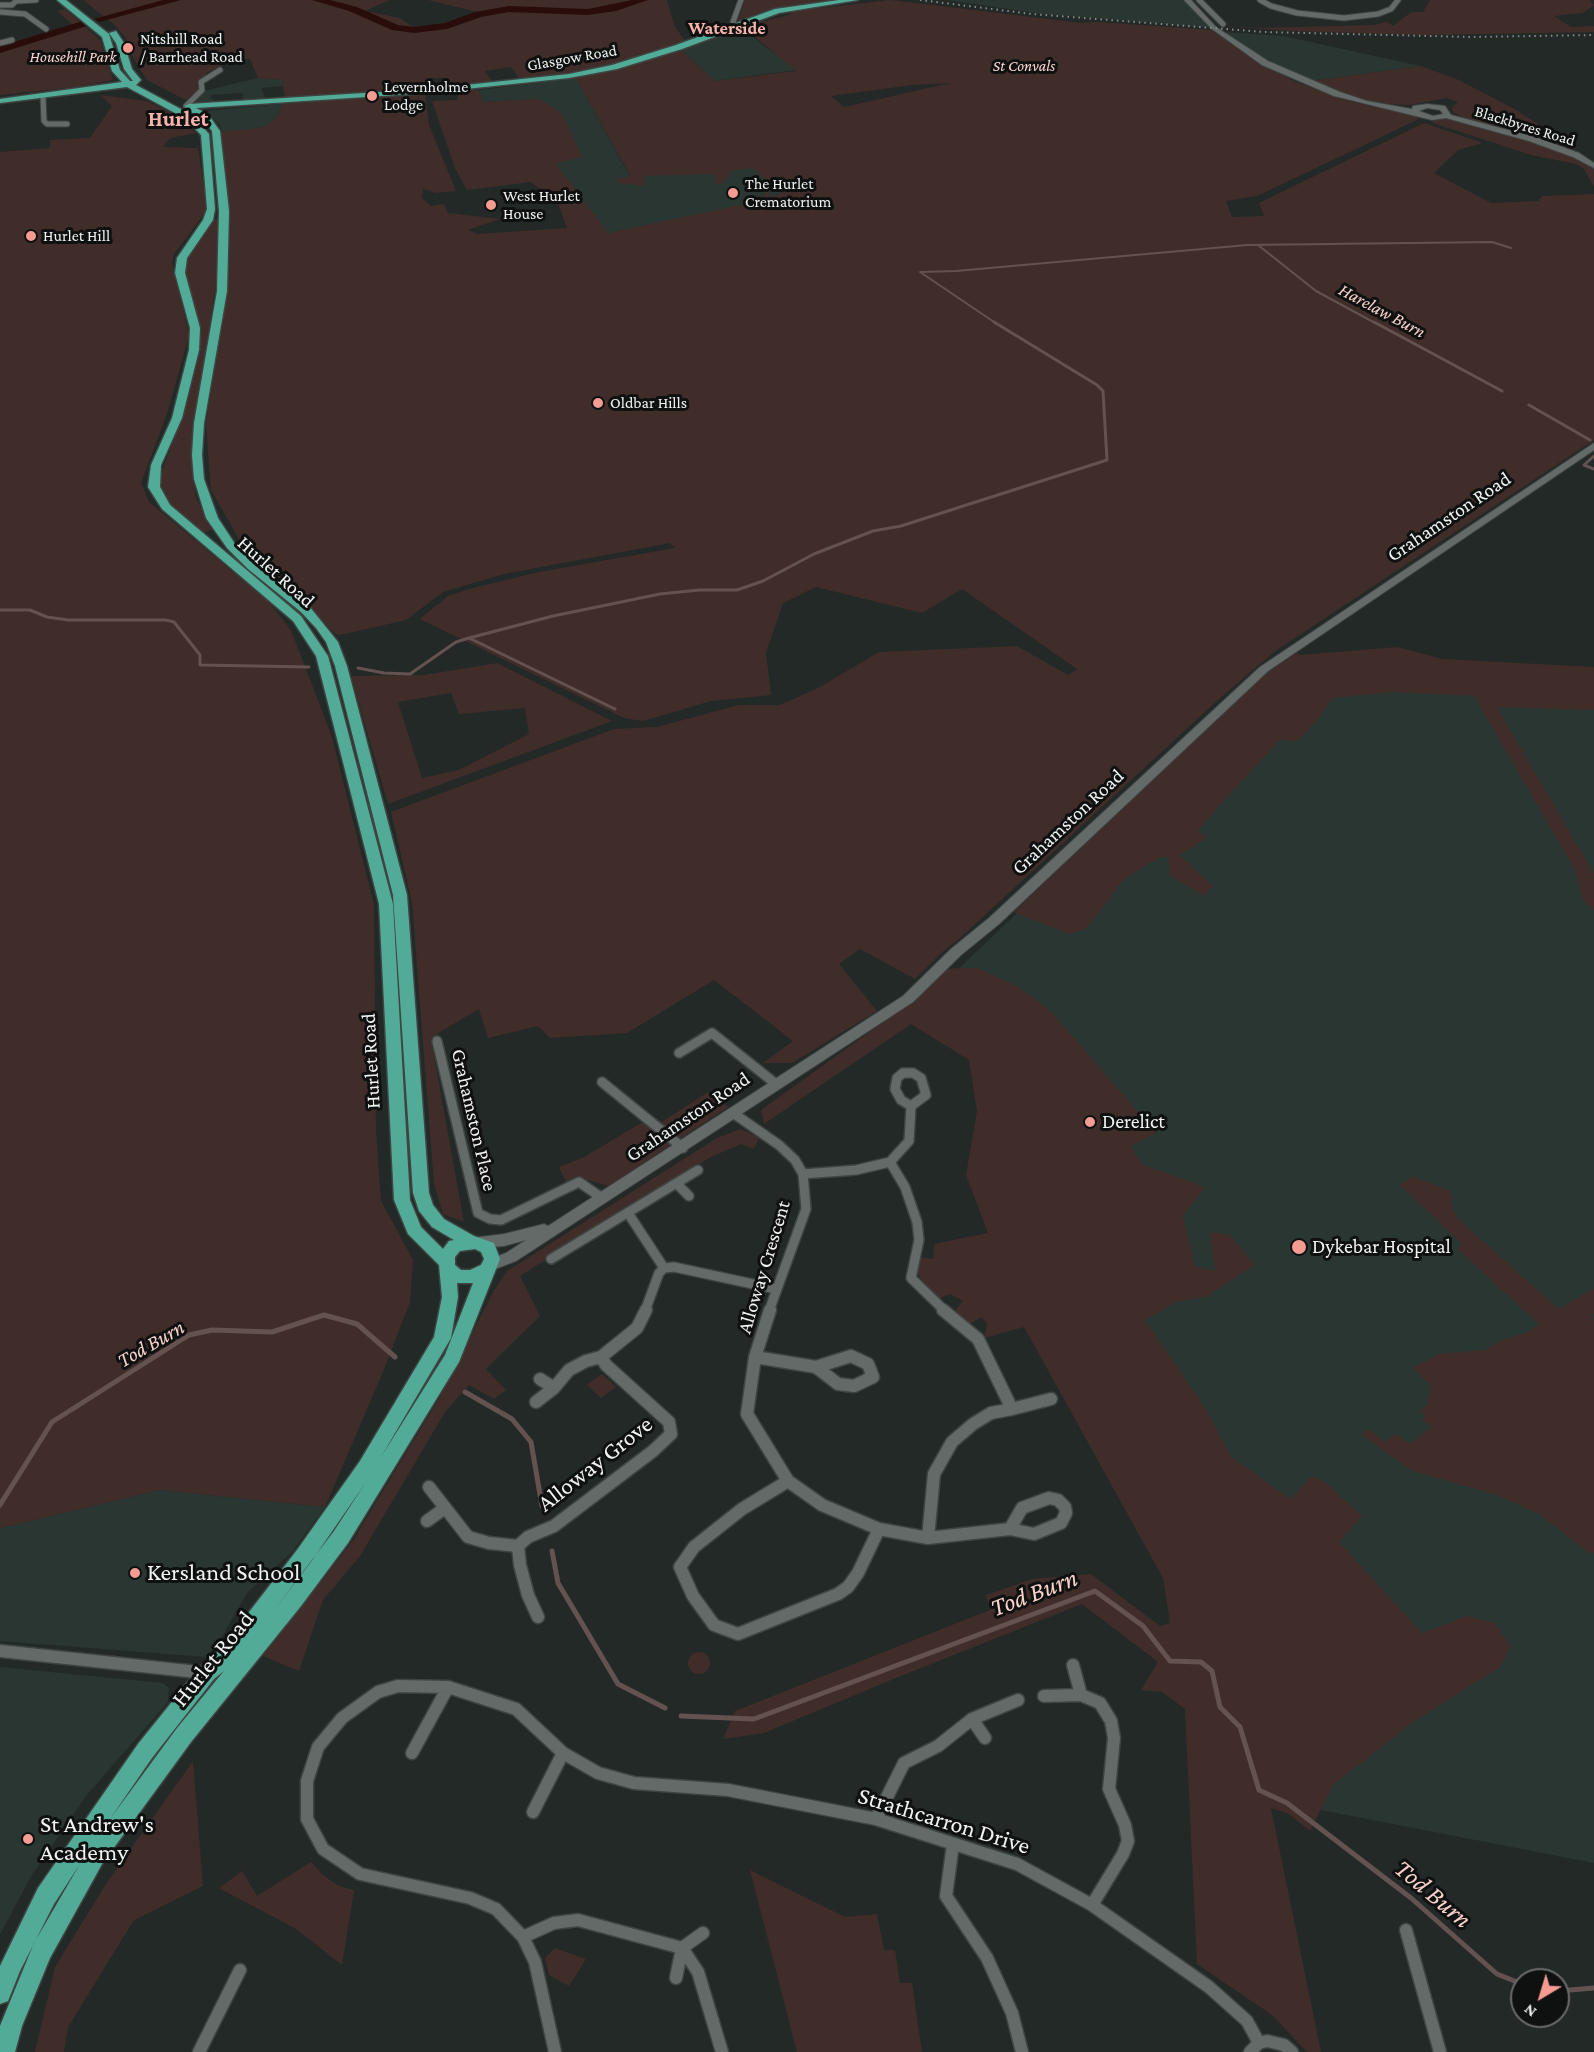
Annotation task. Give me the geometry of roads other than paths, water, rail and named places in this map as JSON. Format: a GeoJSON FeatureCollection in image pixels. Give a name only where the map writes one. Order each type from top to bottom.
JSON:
{"type":"FeatureCollection","features":[{"type":"Feature","properties":{"kind":"main road"},"geometry":{"type":"LineString","coordinates":[[61,0],[104,30]]}},
{"type":"Feature","properties":{"kind":"main road"},"geometry":{"type":"LineString","coordinates":[[71,0],[104,30],[114,65],[132,81]]}},
{"type":"Feature","properties":{"kind":"main road","name":"Glasgow Road"},"geometry":{"type":"LineString","coordinates":[[183,109],[483,86],[569,76],[622,65],[778,11],[854,0]]}},
{"type":"Feature","properties":{"kind":"main road"},"geometry":{"type":"LineString","coordinates":[[1187,0],[1221,34],[1273,67],[1337,94],[1366,103],[1415,112],[1426,117],[1445,112]]}},
{"type":"Feature","properties":{"kind":"main road"},"geometry":{"type":"LineString","coordinates":[[4,99],[66,94],[132,81]]}},
{"type":"Feature","properties":{"kind":"main road","name":"Hurlet Road"},"geometry":{"type":"LineString","coordinates":[[132,81],[210,121],[216,131],[224,211],[222,291],[199,423],[196,455],[199,479],[212,518],[231,546],[252,567],[305,609],[320,625],[332,642],[341,666],[400,895],[421,1193],[425,1207],[434,1219],[447,1229],[474,1242]]}},
{"type":"Feature","properties":{"kind":"main road","name":"Hurlet Road"},"geometry":{"type":"LineString","coordinates":[[0,1993],[46,1896],[145,1751],[207,1673],[226,1657],[316,1539],[366,1466],[442,1338],[450,1297],[446,1265],[414,1230],[402,1200],[386,904],[331,684],[321,656],[297,619],[165,507],[154,487],[156,465],[177,418],[194,351],[195,328],[180,273],[182,258],[208,220],[211,209],[205,134],[183,109],[154,100],[132,81]]}},
{"type":"Feature","properties":{"kind":"main road"},"geometry":{"type":"LineString","coordinates":[[4,99],[78,91]]}},
{"type":"Feature","properties":{"kind":"main road"},"geometry":{"type":"LineString","coordinates":[[66,94],[126,95],[154,100]]}},
{"type":"Feature","properties":{"kind":"main road"},"geometry":{"type":"LineString","coordinates":[[1415,112],[1418,107],[1433,106],[1445,112]]}},
{"type":"Feature","properties":{"kind":"main road","name":"Blackbyres Road"},"geometry":{"type":"LineString","coordinates":[[1445,112],[1576,155],[1594,166]]}},
{"type":"Feature","properties":{"kind":"main road","name":"Grahamston Road"},"geometry":{"type":"LineString","coordinates":[[488,1268],[518,1253],[683,1148],[776,1084],[908,999],[956,952],[993,921],[1264,669],[1594,446]]}},
{"type":"Feature","properties":{"kind":"main road","name":"Grahamston Road"},"geometry":{"type":"LineString","coordinates":[[474,1242],[519,1238],[566,1221]]}},
{"type":"Feature","properties":{"kind":"main road"},"geometry":{"type":"LineString","coordinates":[[474,1242],[488,1248],[491,1253],[488,1268],[472,1277],[457,1276],[446,1265],[450,1251],[455,1246],[474,1242]]}},
{"type":"Feature","properties":{"kind":"main road","name":"Hurlet Road"},"geometry":{"type":"LineString","coordinates":[[4,2052],[11,2026],[42,1951],[95,1857],[184,1735],[294,1600],[341,1537],[453,1357],[488,1268]]}},
{"type":"Feature","properties":{"kind":"street"},"geometry":{"type":"LineString","coordinates":[[1,8],[18,1],[36,0]]}},
{"type":"Feature","properties":{"kind":"street"},"geometry":{"type":"LineString","coordinates":[[734,28],[741,0]]}},
{"type":"Feature","properties":{"kind":"street"},"geometry":{"type":"LineString","coordinates":[[1199,0],[1223,22]]}},
{"type":"Feature","properties":{"kind":"street"},"geometry":{"type":"LineString","coordinates":[[1260,0],[1271,6],[1297,13],[1344,18],[1378,14],[1391,9],[1398,0]]}},
{"type":"Feature","properties":{"kind":"street"},"geometry":{"type":"LineString","coordinates":[[1,8],[25,14],[46,28]]}},
{"type":"Feature","properties":{"kind":"street"},"geometry":{"type":"LineString","coordinates":[[20,22],[34,19]]}},
{"type":"Feature","properties":{"kind":"street"},"geometry":{"type":"LineString","coordinates":[[0,43],[12,40]]}},
{"type":"Feature","properties":{"kind":"street"},"geometry":{"type":"LineString","coordinates":[[183,109],[202,90],[201,82],[219,70]]}},
{"type":"Feature","properties":{"kind":"street"},"geometry":{"type":"LineString","coordinates":[[43,97],[44,121],[47,124],[67,124]]}},
{"type":"Feature","properties":{"kind":"street"},"geometry":{"type":"LineString","coordinates":[[679,1053],[712,1033],[776,1084]]}},
{"type":"Feature","properties":{"kind":"street","name":"Grahamston Place"},"geometry":{"type":"LineString","coordinates":[[437,1041],[478,1213],[490,1219],[501,1220],[579,1182],[602,1198]]}},
{"type":"Feature","properties":{"kind":"street"},"geometry":{"type":"LineString","coordinates":[[602,1082],[683,1148]]}},
{"type":"Feature","properties":{"kind":"street"},"geometry":{"type":"LineString","coordinates":[[733,1113],[779,1145],[795,1160],[803,1174],[856,1170],[890,1162],[909,1141],[911,1106]]}},
{"type":"Feature","properties":{"kind":"street"},"geometry":{"type":"LineString","coordinates":[[890,1162],[905,1186],[917,1222],[919,1240],[911,1278],[928,1297],[978,1339],[1012,1408]]}},
{"type":"Feature","properties":{"kind":"street"},"geometry":{"type":"LineString","coordinates":[[551,1259],[698,1170]]}},
{"type":"Feature","properties":{"kind":"street","name":"Alloway Crescent"},"geometry":{"type":"LineString","coordinates":[[803,1174],[806,1209],[776,1289],[755,1357],[747,1414],[788,1480],[822,1505],[879,1529],[928,1538],[1010,1529],[1034,1534],[1061,1523],[1066,1513],[1065,1507],[1058,1500],[1048,1498],[1031,1503],[1022,1508],[1010,1529]]}},
{"type":"Feature","properties":{"kind":"street"},"geometry":{"type":"LineString","coordinates":[[677,1184],[689,1196]]}},
{"type":"Feature","properties":{"kind":"street"},"geometry":{"type":"LineString","coordinates":[[628,1213],[664,1268]]}},
{"type":"Feature","properties":{"kind":"street"},"geometry":{"type":"LineString","coordinates":[[536,1402],[554,1388],[569,1370],[586,1360],[601,1357],[637,1328],[649,1303],[659,1273],[664,1268],[674,1267],[776,1289]]}},
{"type":"Feature","properties":{"kind":"street","name":"Alloway Crescent"},"geometry":{"type":"LineString","coordinates":[[755,1357],[816,1367],[851,1356],[868,1364],[873,1377],[854,1386],[838,1384],[816,1367]]}},
{"type":"Feature","properties":{"kind":"street","name":"Alloway Grove"},"geometry":{"type":"LineString","coordinates":[[518,1546],[528,1537],[554,1526],[653,1451],[671,1434],[669,1422],[606,1365],[601,1357]]}},
{"type":"Feature","properties":{"kind":"street"},"geometry":{"type":"LineString","coordinates":[[540,1379],[554,1388]]}},
{"type":"Feature","properties":{"kind":"street"},"geometry":{"type":"LineString","coordinates":[[928,1538],[933,1474],[952,1442],[973,1424],[991,1413],[1051,1399]]}},
{"type":"Feature","properties":{"kind":"street"},"geometry":{"type":"LineString","coordinates":[[788,1480],[742,1509],[694,1547],[680,1567],[693,1596],[714,1624],[738,1634],[838,1594],[848,1587],[858,1573],[879,1529]]}},
{"type":"Feature","properties":{"kind":"street"},"geometry":{"type":"LineString","coordinates":[[429,1487],[468,1537],[489,1543],[518,1546],[520,1565],[528,1595],[538,1617]]}},
{"type":"Feature","properties":{"kind":"street"},"geometry":{"type":"LineString","coordinates":[[427,1521],[445,1508]]}},
{"type":"Feature","properties":{"kind":"street"},"geometry":{"type":"LineString","coordinates":[[0,1651],[207,1673]]}},
{"type":"Feature","properties":{"kind":"street"},"geometry":{"type":"LineString","coordinates":[[1073,1665],[1081,1695]]}},
{"type":"Feature","properties":{"kind":"street","name":"Strathcarron Drive"},"geometry":{"type":"LineString","coordinates":[[555,2052],[535,1962],[524,1937],[496,1909],[470,1898],[360,1874],[347,1868],[323,1849],[307,1819],[307,1781],[318,1747],[342,1718],[378,1692],[398,1686],[448,1687],[516,1709],[563,1754],[598,1773],[634,1783],[728,1790],[876,1819],[1017,1864],[1092,1905],[1209,1987],[1246,2021],[1255,2048]]}},
{"type":"Feature","properties":{"kind":"street"},"geometry":{"type":"LineString","coordinates":[[412,1753],[448,1687]]}},
{"type":"Feature","properties":{"kind":"street"},"geometry":{"type":"LineString","coordinates":[[1044,1696],[1081,1695],[1100,1703],[1112,1721],[1114,1738],[1109,1789],[1125,1825],[1128,1841],[1123,1854],[1092,1905]]}},
{"type":"Feature","properties":{"kind":"street"},"geometry":{"type":"LineString","coordinates":[[876,1819],[904,1762],[938,1746],[972,1719],[1018,1700]]}},
{"type":"Feature","properties":{"kind":"street"},"geometry":{"type":"LineString","coordinates":[[972,1719],[985,1738]]}},
{"type":"Feature","properties":{"kind":"street"},"geometry":{"type":"LineString","coordinates":[[533,1812],[563,1754]]}},
{"type":"Feature","properties":{"kind":"street"},"geometry":{"type":"LineString","coordinates":[[953,1844],[946,1896],[987,1958],[1012,2013],[1022,2052]]}},
{"type":"Feature","properties":{"kind":"street"},"geometry":{"type":"LineString","coordinates":[[524,1937],[554,1923],[578,1920],[682,1948],[698,1972],[722,2052]]}},
{"type":"Feature","properties":{"kind":"street"},"geometry":{"type":"LineString","coordinates":[[1406,1930],[1440,2052]]}},
{"type":"Feature","properties":{"kind":"street"},"geometry":{"type":"LineString","coordinates":[[676,1978],[682,1948],[703,1933]]}},
{"type":"Feature","properties":{"kind":"street"},"geometry":{"type":"LineString","coordinates":[[199,2052],[240,1970]]}},
{"type":"Feature","properties":{"kind":"street"},"geometry":{"type":"LineString","coordinates":[[1255,2048],[1278,2043],[1292,2052]]}},
{"type":"Feature","properties":{"kind":"waterway"},"geometry":{"type":"LineString","coordinates":[[99,19],[176,0]]}},
{"type":"Feature","properties":{"kind":"waterway"},"geometry":{"type":"LineString","coordinates":[[317,0],[353,9],[396,28],[414,30],[447,26],[479,14],[509,9],[588,12],[612,9],[643,0]]}},
{"type":"Feature","properties":{"kind":"waterway"},"geometry":{"type":"LineString","coordinates":[[0,50],[86,23]]}},
{"type":"Feature","properties":{"kind":"waterway"},"geometry":{"type":"LineString","coordinates":[[994,322],[920,272],[956,271],[1247,245],[1492,242],[1511,248]]}},
{"type":"Feature","properties":{"kind":"waterway","name":"Harelaw Burn"},"geometry":{"type":"LineString","coordinates":[[1258,245],[1316,291],[1377,324]]}},
{"type":"Feature","properties":{"kind":"waterway"},"geometry":{"type":"LineString","coordinates":[[469,638],[553,616],[660,594],[699,590],[737,590],[763,581],[814,554],[873,531],[901,526],[1107,460],[1103,391],[1097,385],[994,322]]}},
{"type":"Feature","properties":{"kind":"waterway","name":"Harelaw Burn"},"geometry":{"type":"LineString","coordinates":[[1374,322],[1502,391]]}},
{"type":"Feature","properties":{"kind":"waterway"},"geometry":{"type":"LineString","coordinates":[[1529,405],[1590,440]]}},
{"type":"Feature","properties":{"kind":"waterway"},"geometry":{"type":"LineString","coordinates":[[1594,456],[1584,465],[1594,469]]}},
{"type":"Feature","properties":{"kind":"waterway"},"geometry":{"type":"LineString","coordinates":[[0,610],[30,610],[47,617],[68,620],[166,620],[174,622],[200,655],[200,665],[309,667]]}},
{"type":"Feature","properties":{"kind":"waterway"},"geometry":{"type":"LineString","coordinates":[[358,668],[384,673],[410,674],[456,642],[469,638]]}},
{"type":"Feature","properties":{"kind":"waterway"},"geometry":{"type":"LineString","coordinates":[[469,638],[615,709]]}},
{"type":"Feature","properties":{"kind":"waterway","name":"Tod Burn"},"geometry":{"type":"LineString","coordinates":[[0,1505],[52,1422],[189,1335],[212,1330],[272,1332],[324,1315],[357,1324],[395,1357]]}},
{"type":"Feature","properties":{"kind":"waterway","name":"Tod Burn"},"geometry":{"type":"LineString","coordinates":[[465,1392],[512,1419],[531,1442],[542,1506]]}},
{"type":"Feature","properties":{"kind":"waterway","name":"Tod Burn"},"geometry":{"type":"LineString","coordinates":[[552,1551],[558,1583],[618,1684],[665,1708]]}},
{"type":"Feature","properties":{"kind":"waterway","name":"Tod Burn"},"geometry":{"type":"LineString","coordinates":[[681,1716],[754,1719],[1095,1591],[1143,1626],[1170,1661],[1201,1662],[1212,1671],[1220,1707],[1240,1727],[1259,1790],[1287,1803],[1411,1898],[1497,1974],[1510,1979]]}},
{"type":"Feature","properties":{"kind":"waterway","name":"Tod Burn"},"geometry":{"type":"LineString","coordinates":[[1570,1990],[1594,1988]]}},
{"type":"Feature","properties":{"kind":"railway"},"geometry":{"type":"LineString","coordinates":[[920,0],[1032,14],[1264,32],[1472,37],[1594,35]]}},
{"type":"Feature","properties":{"kind":"place","name":"Nitshill Road / Barrhead Road"},"geometry":{"type":"Point","coordinates":[128,48]}},
{"type":"Feature","properties":{"kind":"place","name":"Levernholme Lodge"},"geometry":{"type":"Point","coordinates":[372,96]}},
{"type":"Feature","properties":{"kind":"place","name":"The Hurlet Crematorium"},"geometry":{"type":"Point","coordinates":[733,193]}},
{"type":"Feature","properties":{"kind":"place","name":"West Hurlet House"},"geometry":{"type":"Point","coordinates":[491,205]}},
{"type":"Feature","properties":{"kind":"place","name":"Hurlet Hill"},"geometry":{"type":"Point","coordinates":[31,236]}},
{"type":"Feature","properties":{"kind":"place","name":"Oldbar Hills"},"geometry":{"type":"Point","coordinates":[598,403]}},
{"type":"Feature","properties":{"kind":"place","name":"Derelict"},"geometry":{"type":"Point","coordinates":[1090,1122]}},
{"type":"Feature","properties":{"kind":"place","name":"Dykebar Hospital"},"geometry":{"type":"Point","coordinates":[1299,1247]}},
{"type":"Feature","properties":{"kind":"place","name":"Kersland School"},"geometry":{"type":"Point","coordinates":[135,1573]}},
{"type":"Feature","properties":{"kind":"place","name":"St Andrew's Academy"},"geometry":{"type":"Point","coordinates":[28,1839]}},
{"type":"Feature","properties":{"kind":"district","name":"Waterside"},"geometry":{"type":"Point","coordinates":[727,28]}},
{"type":"Feature","properties":{"kind":"district","name":"Hurlet"},"geometry":{"type":"Point","coordinates":[178,119]}},
{"type":"Feature","properties":{"kind":"park label","name":"Househill Park"},"geometry":{"type":"Point","coordinates":[73,57]}},
{"type":"Feature","properties":{"kind":"park label","name":"St Convals"},"geometry":{"type":"Point","coordinates":[1024,66]}}]}
